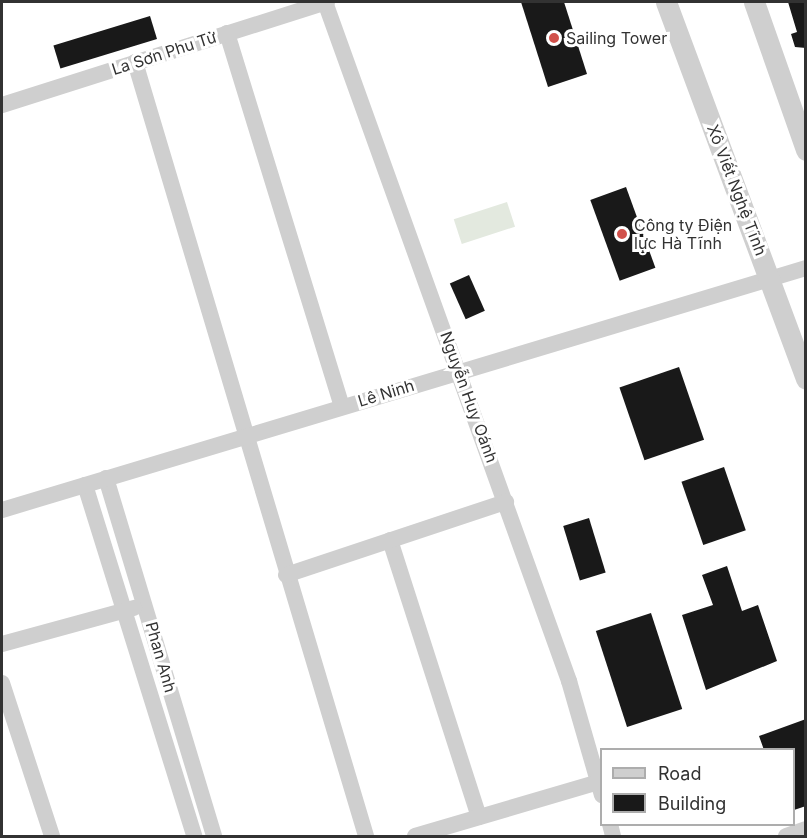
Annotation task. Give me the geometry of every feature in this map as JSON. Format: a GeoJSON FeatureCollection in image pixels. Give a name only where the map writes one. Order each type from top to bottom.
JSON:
{"type":"FeatureCollection","features":[{"type":"Feature","properties":{"kind":"street","name":"La Sơn Phu Tử"},"geometry":{"type":"LineString","coordinates":[[2,105],[326,2]]}},
{"type":"Feature","properties":{"kind":"street","name":"Nguyễn Huy Oánh"},"geometry":{"type":"LineString","coordinates":[[326,2],[460,370],[569,681],[600,789]]}},
{"type":"Feature","properties":{"kind":"street","name":"Xô Viết Nghệ Tĩnh"},"geometry":{"type":"LineString","coordinates":[[666,2],[806,379]]}},
{"type":"Feature","properties":{"kind":"street"},"geometry":{"type":"LineString","coordinates":[[754,2],[806,150]]}},
{"type":"Feature","properties":{"kind":"street"},"geometry":{"type":"LineString","coordinates":[[227,33],[342,406]]}},
{"type":"Feature","properties":{"kind":"street"},"geometry":{"type":"LineString","coordinates":[[135,62],[366,837]]}},
{"type":"Feature","properties":{"kind":"street","name":"Lê Ninh"},"geometry":{"type":"LineString","coordinates":[[2,510],[460,370],[806,268]]}},
{"type":"Feature","properties":{"kind":"street","name":"Phan Anh"},"geometry":{"type":"LineString","coordinates":[[106,478],[146,604],[214,837]]}},
{"type":"Feature","properties":{"kind":"street","name":"Phan Anh"},"geometry":{"type":"LineString","coordinates":[[86,485],[194,837]]}},
{"type":"Feature","properties":{"kind":"street"},"geometry":{"type":"LineString","coordinates":[[286,574],[506,502]]}},
{"type":"Feature","properties":{"kind":"street"},"geometry":{"type":"LineString","coordinates":[[390,540],[479,817]]}},
{"type":"Feature","properties":{"kind":"street"},"geometry":{"type":"LineString","coordinates":[[2,644],[146,604]]}},
{"type":"Feature","properties":{"kind":"street"},"geometry":{"type":"LineString","coordinates":[[2,683],[52,837]]}},
{"type":"Feature","properties":{"kind":"street"},"geometry":{"type":"LineString","coordinates":[[415,837],[479,817],[600,789]]}},
{"type":"Feature","properties":{"kind":"street"},"geometry":{"type":"LineString","coordinates":[[786,837],[806,829]]}},
{"type":"Feature","properties":{"kind":"shaded area"},"geometry":{"type":"Polygon","coordinates":[[[507,202],[515,227],[462,244],[454,219],[507,202]]]}},
{"type":"Feature","properties":{"kind":"building","name":"Sailing Tower"},"geometry":{"type":"Polygon","coordinates":[[[521,2],[564,2],[587,74],[548,87],[521,2]]]}},
{"type":"Feature","properties":{"kind":"building"},"geometry":{"type":"Polygon","coordinates":[[[788,2],[806,2],[806,48],[795,47],[791,34],[797,32],[788,2]]]}},
{"type":"Feature","properties":{"kind":"building"},"geometry":{"type":"Polygon","coordinates":[[[150,16],[157,39],[60,68],[53,46],[150,16]]]}},
{"type":"Feature","properties":{"kind":"building","name":"Công ty Điện lực Hà Tĩnh"},"geometry":{"type":"Polygon","coordinates":[[[626,187],[655,268],[620,281],[590,200],[626,187]]]}},
{"type":"Feature","properties":{"kind":"building"},"geometry":{"type":"Polygon","coordinates":[[[469,275],[485,311],[466,319],[450,284],[469,275]]]}},
{"type":"Feature","properties":{"kind":"building"},"geometry":{"type":"Polygon","coordinates":[[[679,367],[704,440],[645,460],[619,388],[679,367]]]}},
{"type":"Feature","properties":{"kind":"building"},"geometry":{"type":"Polygon","coordinates":[[[724,467],[746,530],[703,545],[681,482],[724,467]]]}},
{"type":"Feature","properties":{"kind":"building"},"geometry":{"type":"Polygon","coordinates":[[[589,518],[606,573],[580,580],[563,526],[589,518]]]}},
{"type":"Feature","properties":{"kind":"building"},"geometry":{"type":"Polygon","coordinates":[[[727,566],[742,611],[758,605],[777,661],[706,690],[682,615],[713,605],[702,575],[727,566]]]}},
{"type":"Feature","properties":{"kind":"building"},"geometry":{"type":"Polygon","coordinates":[[[651,613],[682,709],[627,727],[596,631],[651,613]]]}},
{"type":"Feature","properties":{"kind":"building"},"geometry":{"type":"Polygon","coordinates":[[[806,719],[806,806],[795,810],[795,748],[763,748],[759,736],[806,719]]]}},
{"type":"Feature","properties":{"kind":"place","name":"Sailing Tower"},"geometry":{"type":"Point","coordinates":[554,38]}},
{"type":"Feature","properties":{"kind":"place","name":"Công ty Điện lực Hà Tĩnh"},"geometry":{"type":"Point","coordinates":[622,234]}}]}
